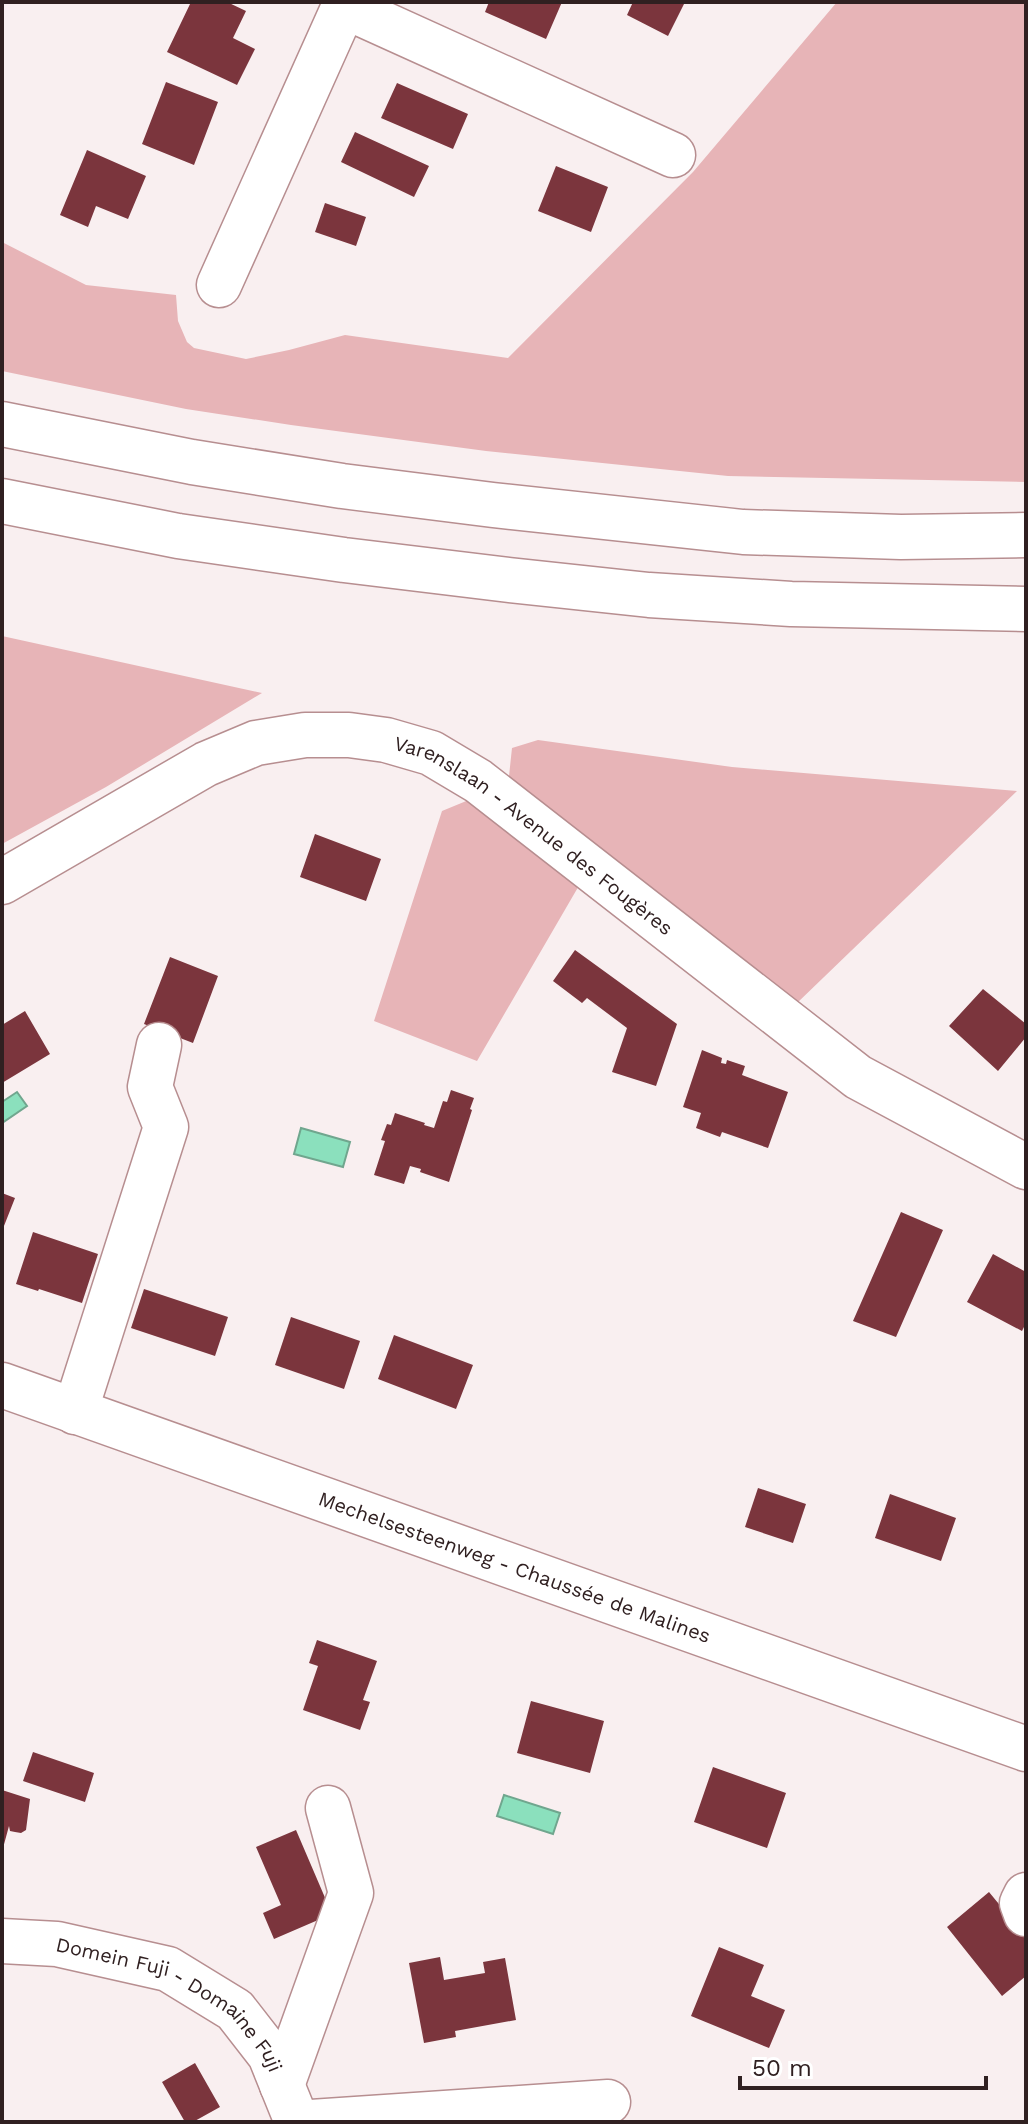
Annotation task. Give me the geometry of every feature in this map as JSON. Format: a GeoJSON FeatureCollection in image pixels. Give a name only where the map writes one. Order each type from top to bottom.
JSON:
{"type":"FeatureCollection","features":[{"type":"Feature","properties":{"kind":"main road"},"geometry":{"type":"LineString","coordinates":[[219,285],[345,4],[673,155]]}},
{"type":"Feature","properties":{"kind":"main road"},"geometry":{"type":"LineString","coordinates":[[2,424],[192,462],[342,486],[509,507],[743,532],[901,537],[1026,535]]}},
{"type":"Feature","properties":{"kind":"main road"},"geometry":{"type":"LineString","coordinates":[[2,501],[178,536],[344,560],[649,595],[791,604],[1026,609]]}},
{"type":"Feature","properties":{"kind":"main road","name":"Varenslaan - Avenue des Fougères"},"geometry":{"type":"LineString","coordinates":[[2,882],[206,764],[256,743],[305,735],[349,735],[386,740],[431,753],[478,781],[858,1077],[1026,1167]]}},
{"type":"Feature","properties":{"kind":"main road"},"geometry":{"type":"LineString","coordinates":[[75,1412],[166,1127],[150,1087],[159,1045]]}},
{"type":"Feature","properties":{"kind":"main road","name":"Mechelsesteenweg - Chaussée de Malines"},"geometry":{"type":"LineString","coordinates":[[2,1385],[1026,1749]]}},
{"type":"Feature","properties":{"kind":"main road"},"geometry":{"type":"LineString","coordinates":[[290,2104],[351,1893],[328,1808]]}},
{"type":"Feature","properties":{"kind":"main road"},"geometry":{"type":"LineString","coordinates":[[1026,1895],[1022,1903],[1026,1914]]}},
{"type":"Feature","properties":{"kind":"main road","name":"Domein Fuji - Domaine Fuji"},"geometry":{"type":"LineString","coordinates":[[2,1941],[57,1944],[168,1969],[235,2010],[270,2055],[290,2104]]}},
{"type":"Feature","properties":{"kind":"main road"},"geometry":{"type":"LineString","coordinates":[[311,2122],[608,2102]]}},
{"type":"Feature","properties":{"kind":"shaded area"},"geometry":{"type":"Polygon","coordinates":[[[837,2],[1026,2],[1026,482],[728,476],[486,451],[186,409],[2,371],[2,242],[86,285],[176,295],[178,321],[187,342],[194,348],[246,359],[345,335],[508,358],[693,172],[837,2]]]}},
{"type":"Feature","properties":{"kind":"shaded area"},"geometry":{"type":"Polygon","coordinates":[[[2,636],[262,693],[106,787],[2,844],[2,636]]]}},
{"type":"Feature","properties":{"kind":"shaded area"},"geometry":{"type":"Polygon","coordinates":[[[538,740],[732,767],[1017,791],[796,1004],[528,796],[509,776],[512,748],[538,740]]]}},
{"type":"Feature","properties":{"kind":"shaded area"},"geometry":{"type":"Polygon","coordinates":[[[476,797],[584,877],[477,1061],[374,1021],[442,811],[476,797]]]}},
{"type":"Feature","properties":{"kind":"shaded area"},"geometry":{"type":"Polygon","coordinates":[[[17,1092],[27,1106],[2,1123],[2,1102],[17,1092]]]}},
{"type":"Feature","properties":{"kind":"shaded area"},"geometry":{"type":"Polygon","coordinates":[[[301,1128],[350,1142],[343,1167],[294,1154],[301,1128]]]}},
{"type":"Feature","properties":{"kind":"shaded area"},"geometry":{"type":"Polygon","coordinates":[[[504,1795],[560,1813],[553,1834],[497,1816],[504,1795]]]}},
{"type":"Feature","properties":{"kind":"building"},"geometry":{"type":"Polygon","coordinates":[[[191,2],[227,2],[246,11],[233,38],[255,49],[237,85],[167,52],[191,2]]]}},
{"type":"Feature","properties":{"kind":"building"},"geometry":{"type":"Polygon","coordinates":[[[489,2],[562,2],[546,39],[485,12],[489,2]]]}},
{"type":"Feature","properties":{"kind":"building"},"geometry":{"type":"Polygon","coordinates":[[[633,2],[685,2],[668,36],[627,15],[633,2]]]}},
{"type":"Feature","properties":{"kind":"building"},"geometry":{"type":"Polygon","coordinates":[[[166,82],[218,102],[194,165],[142,144],[166,82]]]}},
{"type":"Feature","properties":{"kind":"building"},"geometry":{"type":"Polygon","coordinates":[[[397,83],[468,114],[453,149],[381,118],[397,83]]]}},
{"type":"Feature","properties":{"kind":"building"},"geometry":{"type":"Polygon","coordinates":[[[355,132],[429,166],[414,197],[341,162],[355,132]]]}},
{"type":"Feature","properties":{"kind":"building"},"geometry":{"type":"Polygon","coordinates":[[[87,150],[146,176],[128,219],[96,206],[88,227],[60,215],[87,150]]]}},
{"type":"Feature","properties":{"kind":"building"},"geometry":{"type":"Polygon","coordinates":[[[556,166],[608,187],[591,232],[538,211],[556,166]]]}},
{"type":"Feature","properties":{"kind":"building"},"geometry":{"type":"Polygon","coordinates":[[[325,203],[366,217],[356,246],[315,232],[325,203]]]}},
{"type":"Feature","properties":{"kind":"building"},"geometry":{"type":"Polygon","coordinates":[[[315,834],[381,859],[366,901],[300,877],[315,834]]]}},
{"type":"Feature","properties":{"kind":"building"},"geometry":{"type":"Polygon","coordinates":[[[575,950],[677,1024],[656,1086],[612,1072],[627,1028],[587,998],[582,1003],[553,981],[575,950]]]}},
{"type":"Feature","properties":{"kind":"building"},"geometry":{"type":"Polygon","coordinates":[[[170,957],[218,976],[193,1043],[144,1024],[170,957]]]}},
{"type":"Feature","properties":{"kind":"building"},"geometry":{"type":"Polygon","coordinates":[[[983,989],[1026,1024],[1026,1037],[998,1071],[949,1026],[983,989]]]}},
{"type":"Feature","properties":{"kind":"building"},"geometry":{"type":"Polygon","coordinates":[[[25,1011],[50,1054],[2,1083],[2,1025],[25,1011]]]}},
{"type":"Feature","properties":{"kind":"building"},"geometry":{"type":"Polygon","coordinates":[[[702,1050],[722,1058],[721,1063],[726,1064],[727,1060],[745,1066],[742,1075],[788,1092],[768,1148],[722,1132],[720,1137],[696,1128],[701,1113],[683,1107],[702,1050]]]}},
{"type":"Feature","properties":{"kind":"building"},"geometry":{"type":"Polygon","coordinates":[[[451,1090],[474,1098],[449,1182],[410,1166],[404,1184],[374,1175],[385,1141],[381,1140],[395,1113],[434,1128],[443,1101],[447,1102],[451,1090]]]}},
{"type":"Feature","properties":{"kind":"building"},"geometry":{"type":"Polygon","coordinates":[[[2,1193],[15,1198],[2,1231],[2,1193]]]}},
{"type":"Feature","properties":{"kind":"building"},"geometry":{"type":"Polygon","coordinates":[[[901,1212],[943,1230],[896,1337],[853,1321],[901,1212]]]}},
{"type":"Feature","properties":{"kind":"building"},"geometry":{"type":"Polygon","coordinates":[[[33,1232],[98,1254],[82,1303],[16,1284],[33,1232]]]}},
{"type":"Feature","properties":{"kind":"building"},"geometry":{"type":"Polygon","coordinates":[[[993,1254],[1026,1272],[1026,1323],[1022,1331],[967,1302],[993,1254]]]}},
{"type":"Feature","properties":{"kind":"building"},"geometry":{"type":"Polygon","coordinates":[[[144,1289],[228,1317],[215,1356],[131,1328],[144,1289]]]}},
{"type":"Feature","properties":{"kind":"building"},"geometry":{"type":"Polygon","coordinates":[[[291,1317],[360,1341],[344,1389],[275,1365],[291,1317]]]}},
{"type":"Feature","properties":{"kind":"building"},"geometry":{"type":"Polygon","coordinates":[[[394,1335],[473,1365],[456,1409],[378,1379],[394,1335]]]}},
{"type":"Feature","properties":{"kind":"building"},"geometry":{"type":"Polygon","coordinates":[[[758,1488],[806,1504],[793,1543],[745,1527],[758,1488]]]}},
{"type":"Feature","properties":{"kind":"building"},"geometry":{"type":"Polygon","coordinates":[[[890,1494],[956,1518],[941,1561],[875,1538],[890,1494]]]}},
{"type":"Feature","properties":{"kind":"building"},"geometry":{"type":"Polygon","coordinates":[[[317,1640],[377,1661],[363,1700],[370,1702],[360,1730],[303,1710],[318,1666],[309,1663],[317,1640]]]}},
{"type":"Feature","properties":{"kind":"building"},"geometry":{"type":"Polygon","coordinates":[[[531,1701],[604,1721],[590,1773],[517,1753],[531,1701]]]}},
{"type":"Feature","properties":{"kind":"building"},"geometry":{"type":"Polygon","coordinates":[[[33,1752],[94,1773],[85,1802],[23,1781],[33,1752]]]}},
{"type":"Feature","properties":{"kind":"building"},"geometry":{"type":"Polygon","coordinates":[[[713,1767],[786,1793],[767,1848],[694,1822],[713,1767]]]}},
{"type":"Feature","properties":{"kind":"building"},"geometry":{"type":"Polygon","coordinates":[[[2,1790],[30,1799],[26,1830],[21,1833],[10,1831],[9,1826],[3,1848],[2,1790]]]}},
{"type":"Feature","properties":{"kind":"building"},"geometry":{"type":"Polygon","coordinates":[[[296,1830],[332,1914],[274,1939],[263,1913],[281,1905],[256,1847],[296,1830]]]}},
{"type":"Feature","properties":{"kind":"building"},"geometry":{"type":"Polygon","coordinates":[[[989,1892],[1026,1937],[1026,1976],[1002,1996],[947,1927],[989,1892]]]}},
{"type":"Feature","properties":{"kind":"building"},"geometry":{"type":"Polygon","coordinates":[[[719,1947],[764,1965],[751,1996],[785,2010],[769,2048],[691,2016],[719,1947]]]}},
{"type":"Feature","properties":{"kind":"building"},"geometry":{"type":"Polygon","coordinates":[[[440,1957],[444,1980],[485,1973],[483,1962],[505,1958],[516,2020],[455,2031],[456,2037],[424,2043],[409,1963],[440,1957]]]}},
{"type":"Feature","properties":{"kind":"building"},"geometry":{"type":"Polygon","coordinates":[[[195,2063],[220,2107],[193,2122],[185,2122],[162,2082],[195,2063]]]}}]}
